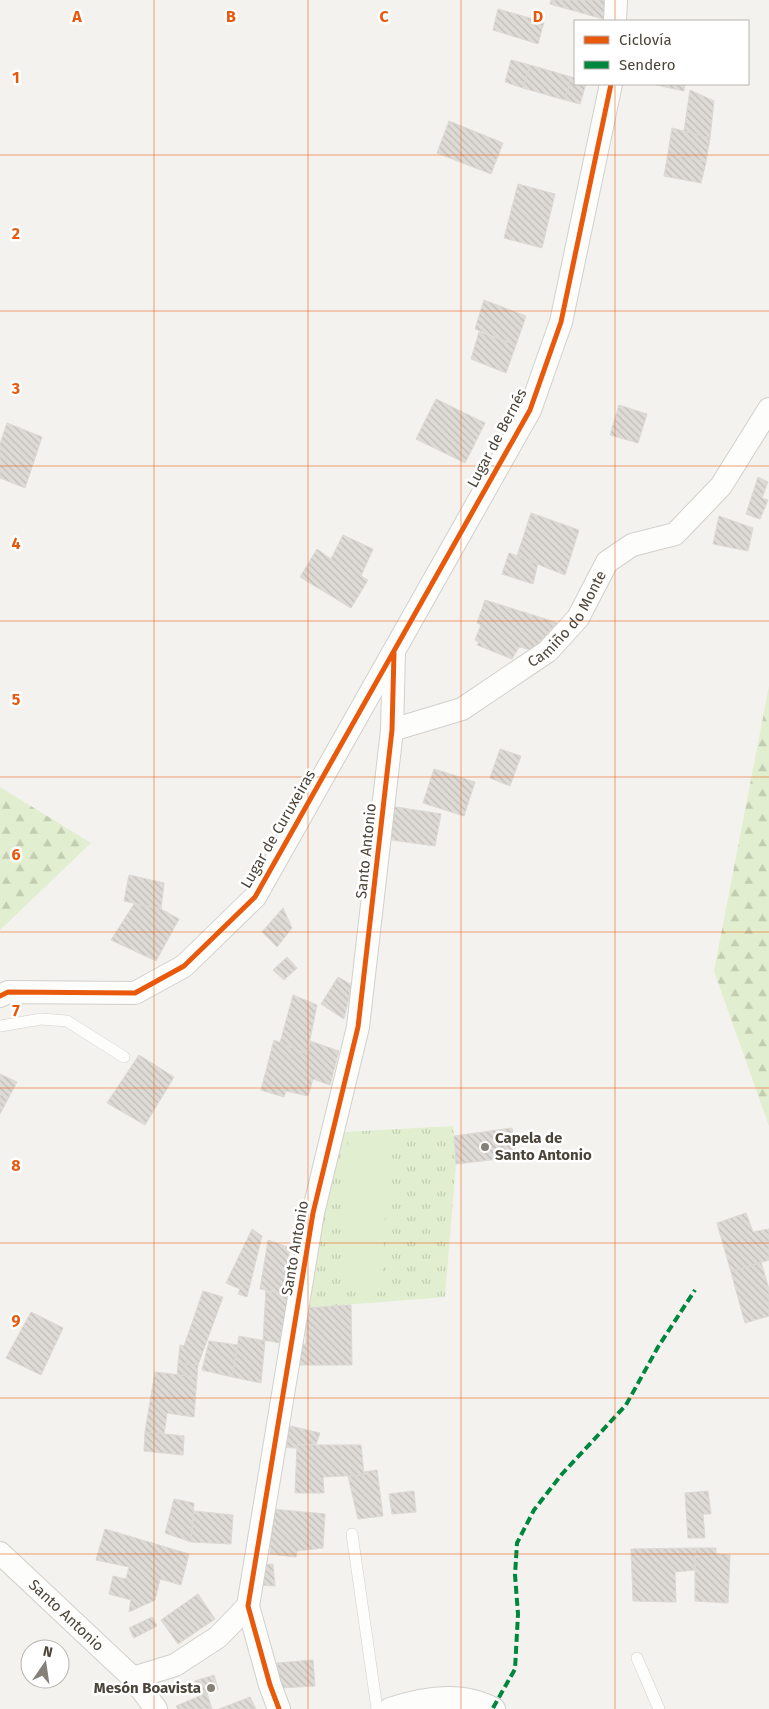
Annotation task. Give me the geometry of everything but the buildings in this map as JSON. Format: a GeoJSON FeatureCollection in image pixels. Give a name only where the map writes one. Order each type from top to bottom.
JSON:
{"type":"FeatureCollection","features":[{"type":"Feature","properties":{"kind":"street"},"geometry":{"type":"LineString","coordinates":[[615,20],[616,0]]}},
{"type":"Feature","properties":{"kind":"street","name":"Lugar de Bernés"},"geometry":{"type":"LineString","coordinates":[[392,730],[394,650],[530,410],[561,322],[612,85]]}},
{"type":"Feature","properties":{"kind":"street","name":"Camiño do Monte"},"geometry":{"type":"LineString","coordinates":[[392,730],[462,709],[548,652],[578,618],[608,562],[632,545],[675,534],[722,486],[769,408]]}},
{"type":"Feature","properties":{"kind":"street","name":"Lugar de Curuxeiras"},"geometry":{"type":"LineString","coordinates":[[0,996],[8,992],[135,993],[184,966],[255,897],[394,650]]}},
{"type":"Feature","properties":{"kind":"street","name":"Santo Antonio"},"geometry":{"type":"LineString","coordinates":[[279,1709],[248,1606],[313,1213],[358,1027],[392,730]]}},
{"type":"Feature","properties":{"kind":"street","name":"Santo Antonio"},"geometry":{"type":"LineString","coordinates":[[0,1553],[133,1678],[156,1709]]}},
{"type":"Feature","properties":{"kind":"street"},"geometry":{"type":"LineString","coordinates":[[133,1678],[175,1666],[218,1637],[248,1606]]}},
{"type":"Feature","properties":{"kind":"street"},"geometry":{"type":"LineString","coordinates":[[390,1709],[424,1699],[459,1698],[494,1709]]}},
{"type":"Feature","properties":{"kind":"lane"},"geometry":{"type":"LineString","coordinates":[[0,1026],[41,1019],[67,1021],[124,1057]]}},
{"type":"Feature","properties":{"kind":"lane"},"geometry":{"type":"LineString","coordinates":[[352,1534],[377,1709]]}},
{"type":"Feature","properties":{"kind":"lane"},"geometry":{"type":"LineString","coordinates":[[637,1658],[659,1709]]}},
{"type":"Feature","properties":{"kind":"green space"},"geometry":{"type":"Polygon","coordinates":[[[769,686],[769,1126],[714,971],[769,686]]]}},
{"type":"Feature","properties":{"kind":"green space"},"geometry":{"type":"Polygon","coordinates":[[[0,787],[91,843],[0,930],[0,787]]]}},
{"type":"Feature","properties":{"kind":"green space"},"geometry":{"type":"Polygon","coordinates":[[[453,1126],[456,1164],[445,1297],[306,1308],[314,1256],[344,1132],[453,1126]]]}},
{"type":"Feature","properties":{"kind":"green space"},"geometry":{"type":"Polygon","coordinates":[[[348,1140],[388,1141],[382,1290],[342,1289],[348,1140]]]}},
{"type":"Feature","properties":{"kind":"marked path"},"geometry":{"type":"LineString","coordinates":[[493,1708],[515,1669],[518,1614],[515,1575],[517,1543],[534,1510],[562,1474],[626,1405],[658,1347],[695,1290]]}},
{"type":"Feature","properties":{"kind":"cycle path"},"geometry":{"type":"LineString","coordinates":[[0,996],[8,992],[135,993],[184,966],[255,897],[530,410],[561,322],[611,85]]}},
{"type":"Feature","properties":{"kind":"cycle path"},"geometry":{"type":"LineString","coordinates":[[279,1709],[270,1685],[248,1606],[313,1213],[358,1027],[392,730],[394,653]]}},
{"type":"Feature","properties":{"kind":"place","name":"Capela de Santo Antonio"},"geometry":{"type":"Point","coordinates":[485,1147]}},
{"type":"Feature","properties":{"kind":"place","name":"Mesón Boavista"},"geometry":{"type":"Point","coordinates":[211,1688]}}]}
